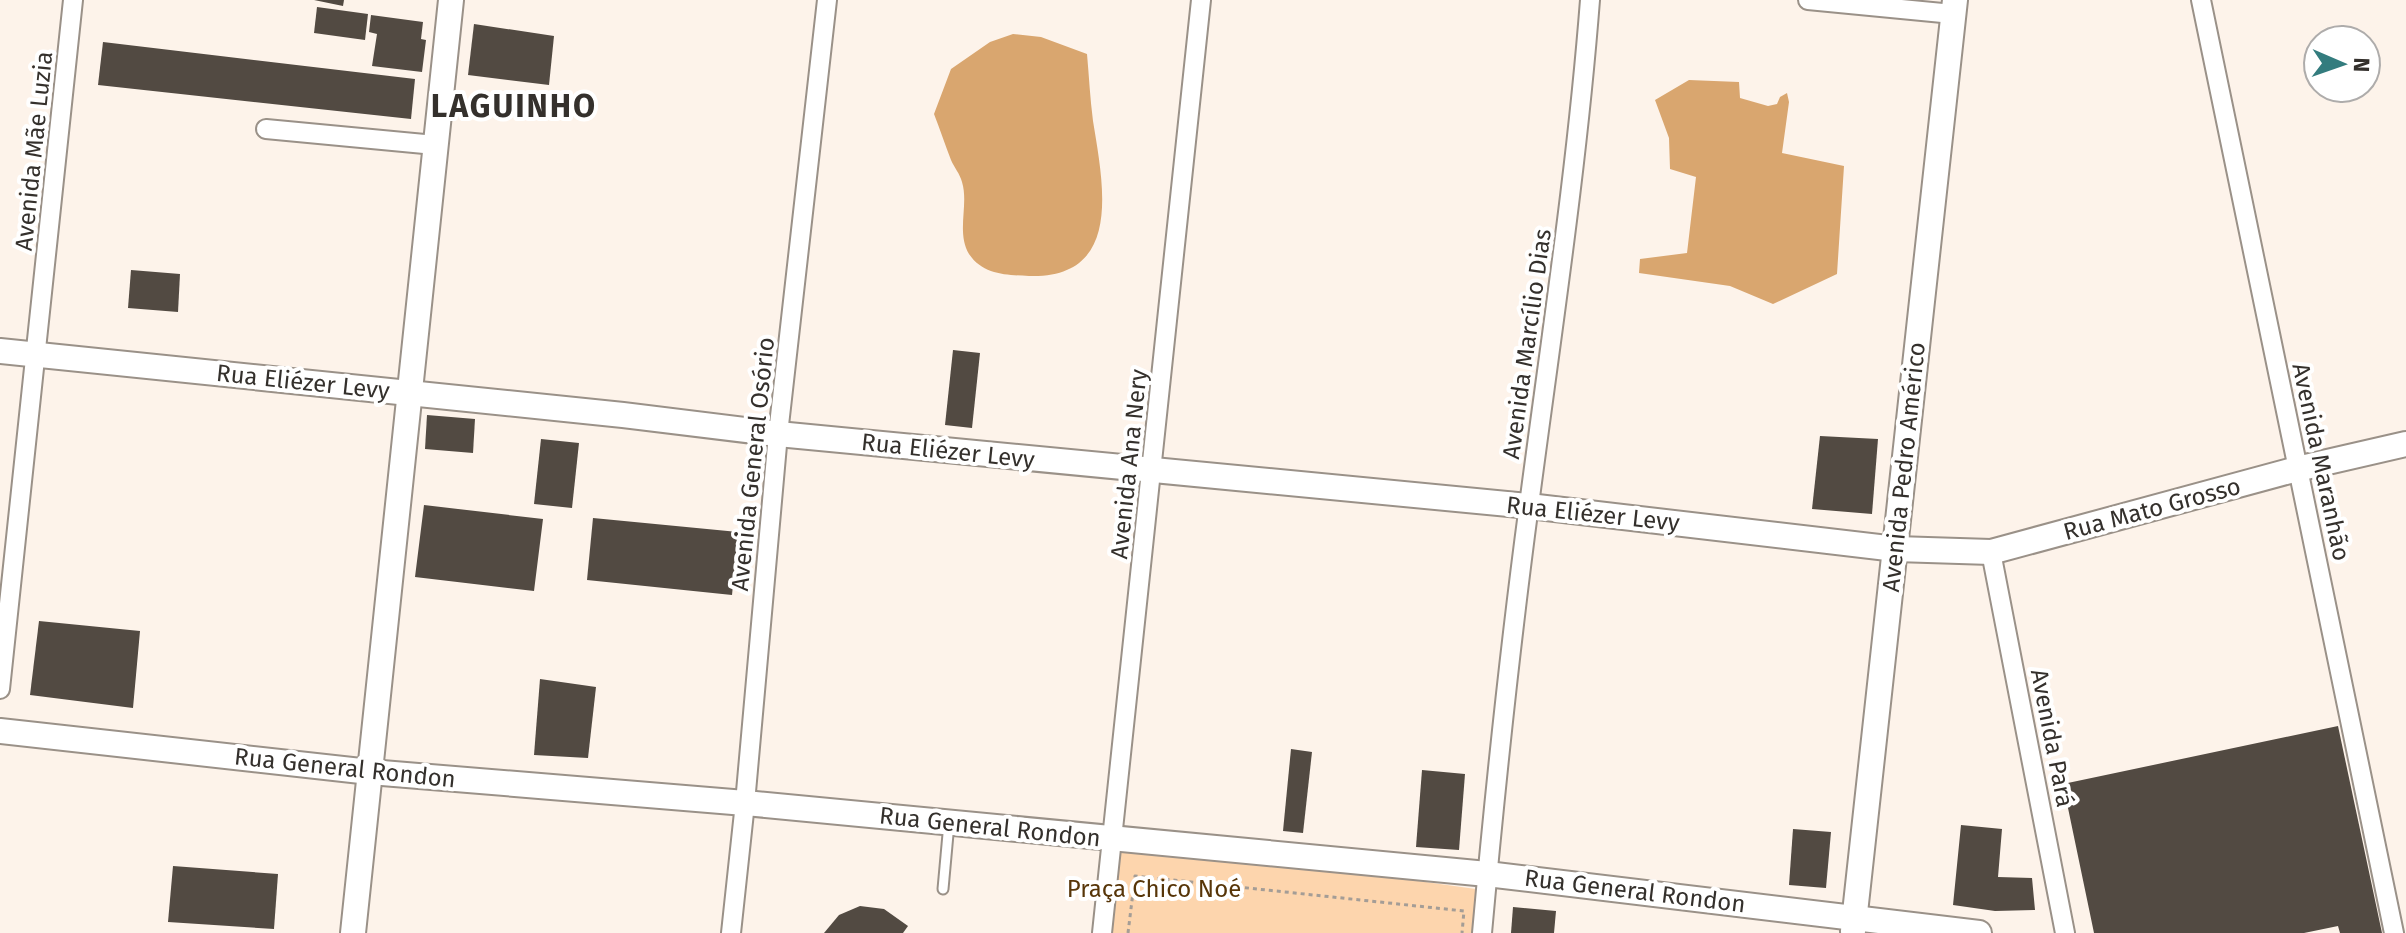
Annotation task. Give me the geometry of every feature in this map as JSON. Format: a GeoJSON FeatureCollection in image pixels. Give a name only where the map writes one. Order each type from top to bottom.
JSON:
{"type":"FeatureCollection","features":[{"type":"Feature","properties":{"kind":"main road"},"geometry":{"type":"LineString","coordinates":[[353,933],[451,0]]}},
{"type":"Feature","properties":{"kind":"main road","name":"Avenida Pedro Américo"},"geometry":{"type":"LineString","coordinates":[[1853,925],[1954,7]]}},
{"type":"Feature","properties":{"kind":"main road","name":"Rua Eliézer Levy"},"geometry":{"type":"LineString","coordinates":[[0,351],[778,434],[1529,506],[1896,549]]}},
{"type":"Feature","properties":{"kind":"main road","name":"Rua Mato Grosso"},"geometry":{"type":"LineString","coordinates":[[1896,549],[1991,552],[2297,469],[2406,444]]}},
{"type":"Feature","properties":{"kind":"main road","name":"Rua General Rondon"},"geometry":{"type":"LineString","coordinates":[[0,731],[370,772],[745,803],[1487,874],[1853,925],[1979,933]]}},
{"type":"Feature","properties":{"kind":"street","name":"Avenida Mãe Luzia"},"geometry":{"type":"LineString","coordinates":[[0,689],[73,0]]}},
{"type":"Feature","properties":{"kind":"street","name":"Avenida General Osório"},"geometry":{"type":"LineString","coordinates":[[731,933],[778,434],[827,0]]}},
{"type":"Feature","properties":{"kind":"street","name":"Avenida Ana Nery"},"geometry":{"type":"LineString","coordinates":[[1102,933],[1201,0]]}},
{"type":"Feature","properties":{"kind":"street","name":"Avenida Marcílio Dias"},"geometry":{"type":"LineString","coordinates":[[1482,933],[1529,506],[1584,86],[1590,0]]}},
{"type":"Feature","properties":{"kind":"street"},"geometry":{"type":"LineString","coordinates":[[1808,0],[1954,7]]}},
{"type":"Feature","properties":{"kind":"street","name":"Avenida Maranhão"},"geometry":{"type":"LineString","coordinates":[[2201,0],[2394,933]]}},
{"type":"Feature","properties":{"kind":"street"},"geometry":{"type":"LineString","coordinates":[[266,129],[435,145]]}},
{"type":"Feature","properties":{"kind":"street","name":"Avenida Pará"},"geometry":{"type":"LineString","coordinates":[[1991,552],[2065,933]]}},
{"type":"Feature","properties":{"kind":"lane"},"geometry":{"type":"LineString","coordinates":[[943,889],[949,823]]}},
{"type":"Feature","properties":{"kind":"path"},"geometry":{"type":"LineString","coordinates":[[1128,933],[1135,876],[1464,911],[1462,933]]}},
{"type":"Feature","properties":{"kind":"green space","name":"Praça Chico Noé"},"geometry":{"type":"Polygon","coordinates":[[[1112,838],[1490,891],[1486,933],[1102,933],[1112,838]]]}},
{"type":"Feature","properties":{"kind":"shaded area"},"geometry":{"type":"Polygon","coordinates":[[[1013,34],[1041,37],[1087,54],[1101,172],[1100,223],[1094,245],[1080,262],[1059,273],[1029,276],[996,272],[981,266],[969,254],[963,237],[962,182],[934,114],[951,69],[990,42],[1013,34]]]}},
{"type":"Feature","properties":{"kind":"shaded area"},"geometry":{"type":"Polygon","coordinates":[[[1689,80],[1739,82],[1740,98],[1768,106],[1777,104],[1780,97],[1787,93],[1789,102],[1782,153],[1844,166],[1837,274],[1773,304],[1730,286],[1639,273],[1640,259],[1687,253],[1696,177],[1670,169],[1669,138],[1655,100],[1689,80]]]}},
{"type":"Feature","properties":{"kind":"building"},"geometry":{"type":"Polygon","coordinates":[[[314,0],[344,0],[343,6],[314,0]]]}},
{"type":"Feature","properties":{"kind":"building"},"geometry":{"type":"Polygon","coordinates":[[[317,7],[368,14],[365,40],[314,33],[317,7]]]}},
{"type":"Feature","properties":{"kind":"building"},"geometry":{"type":"Polygon","coordinates":[[[371,15],[423,22],[421,39],[426,40],[422,72],[372,66],[377,34],[369,32],[371,15]]]}},
{"type":"Feature","properties":{"kind":"building"},"geometry":{"type":"Polygon","coordinates":[[[474,24],[554,36],[549,85],[468,75],[474,24]]]}},
{"type":"Feature","properties":{"kind":"building"},"geometry":{"type":"Polygon","coordinates":[[[103,42],[415,79],[411,119],[98,85],[103,42]]]}},
{"type":"Feature","properties":{"kind":"building"},"geometry":{"type":"Polygon","coordinates":[[[131,270],[180,274],[178,312],[128,308],[131,270]]]}},
{"type":"Feature","properties":{"kind":"building"},"geometry":{"type":"Polygon","coordinates":[[[953,350],[980,353],[972,428],[945,425],[953,350]]]}},
{"type":"Feature","properties":{"kind":"building"},"geometry":{"type":"Polygon","coordinates":[[[427,415],[475,419],[473,453],[425,449],[427,415]]]}},
{"type":"Feature","properties":{"kind":"building"},"geometry":{"type":"Polygon","coordinates":[[[1820,436],[1878,439],[1872,514],[1812,509],[1820,436]]]}},
{"type":"Feature","properties":{"kind":"building"},"geometry":{"type":"Polygon","coordinates":[[[541,439],[579,443],[572,508],[534,504],[541,439]]]}},
{"type":"Feature","properties":{"kind":"building"},"geometry":{"type":"Polygon","coordinates":[[[424,505],[543,519],[534,591],[415,577],[424,505]]]}},
{"type":"Feature","properties":{"kind":"building"},"geometry":{"type":"Polygon","coordinates":[[[593,518],[738,532],[732,595],[587,580],[593,518]]]}},
{"type":"Feature","properties":{"kind":"building"},"geometry":{"type":"Polygon","coordinates":[[[39,621],[140,631],[133,708],[30,695],[39,621]]]}},
{"type":"Feature","properties":{"kind":"building"},"geometry":{"type":"Polygon","coordinates":[[[540,679],[596,687],[588,758],[534,755],[540,679]]]}},
{"type":"Feature","properties":{"kind":"building"},"geometry":{"type":"Polygon","coordinates":[[[2338,726],[2382,933],[2340,933],[2338,926],[2304,933],[2094,933],[2063,784],[2338,726]]]}},
{"type":"Feature","properties":{"kind":"building"},"geometry":{"type":"Polygon","coordinates":[[[1291,749],[1312,752],[1303,833],[1283,831],[1291,749]]]}},
{"type":"Feature","properties":{"kind":"building"},"geometry":{"type":"Polygon","coordinates":[[[1422,770],[1465,774],[1459,850],[1416,847],[1422,770]]]}},
{"type":"Feature","properties":{"kind":"building"},"geometry":{"type":"Polygon","coordinates":[[[1961,825],[2002,829],[1998,877],[2032,878],[2035,910],[1995,911],[1953,905],[1961,825]]]}},
{"type":"Feature","properties":{"kind":"building"},"geometry":{"type":"Polygon","coordinates":[[[1793,829],[1831,832],[1826,888],[1789,885],[1793,829]]]}},
{"type":"Feature","properties":{"kind":"building"},"geometry":{"type":"Polygon","coordinates":[[[173,866],[278,874],[274,929],[168,922],[173,866]]]}},
{"type":"Feature","properties":{"kind":"building"},"geometry":{"type":"Polygon","coordinates":[[[860,906],[884,909],[908,926],[903,933],[824,933],[839,915],[860,906]]]}},
{"type":"Feature","properties":{"kind":"building"},"geometry":{"type":"Polygon","coordinates":[[[1513,907],[1556,911],[1554,933],[1511,933],[1513,907]]]}},
{"type":"Feature","properties":{"kind":"district","name":"LAGUINHO"},"geometry":{"type":"Point","coordinates":[514,106]}}]}
